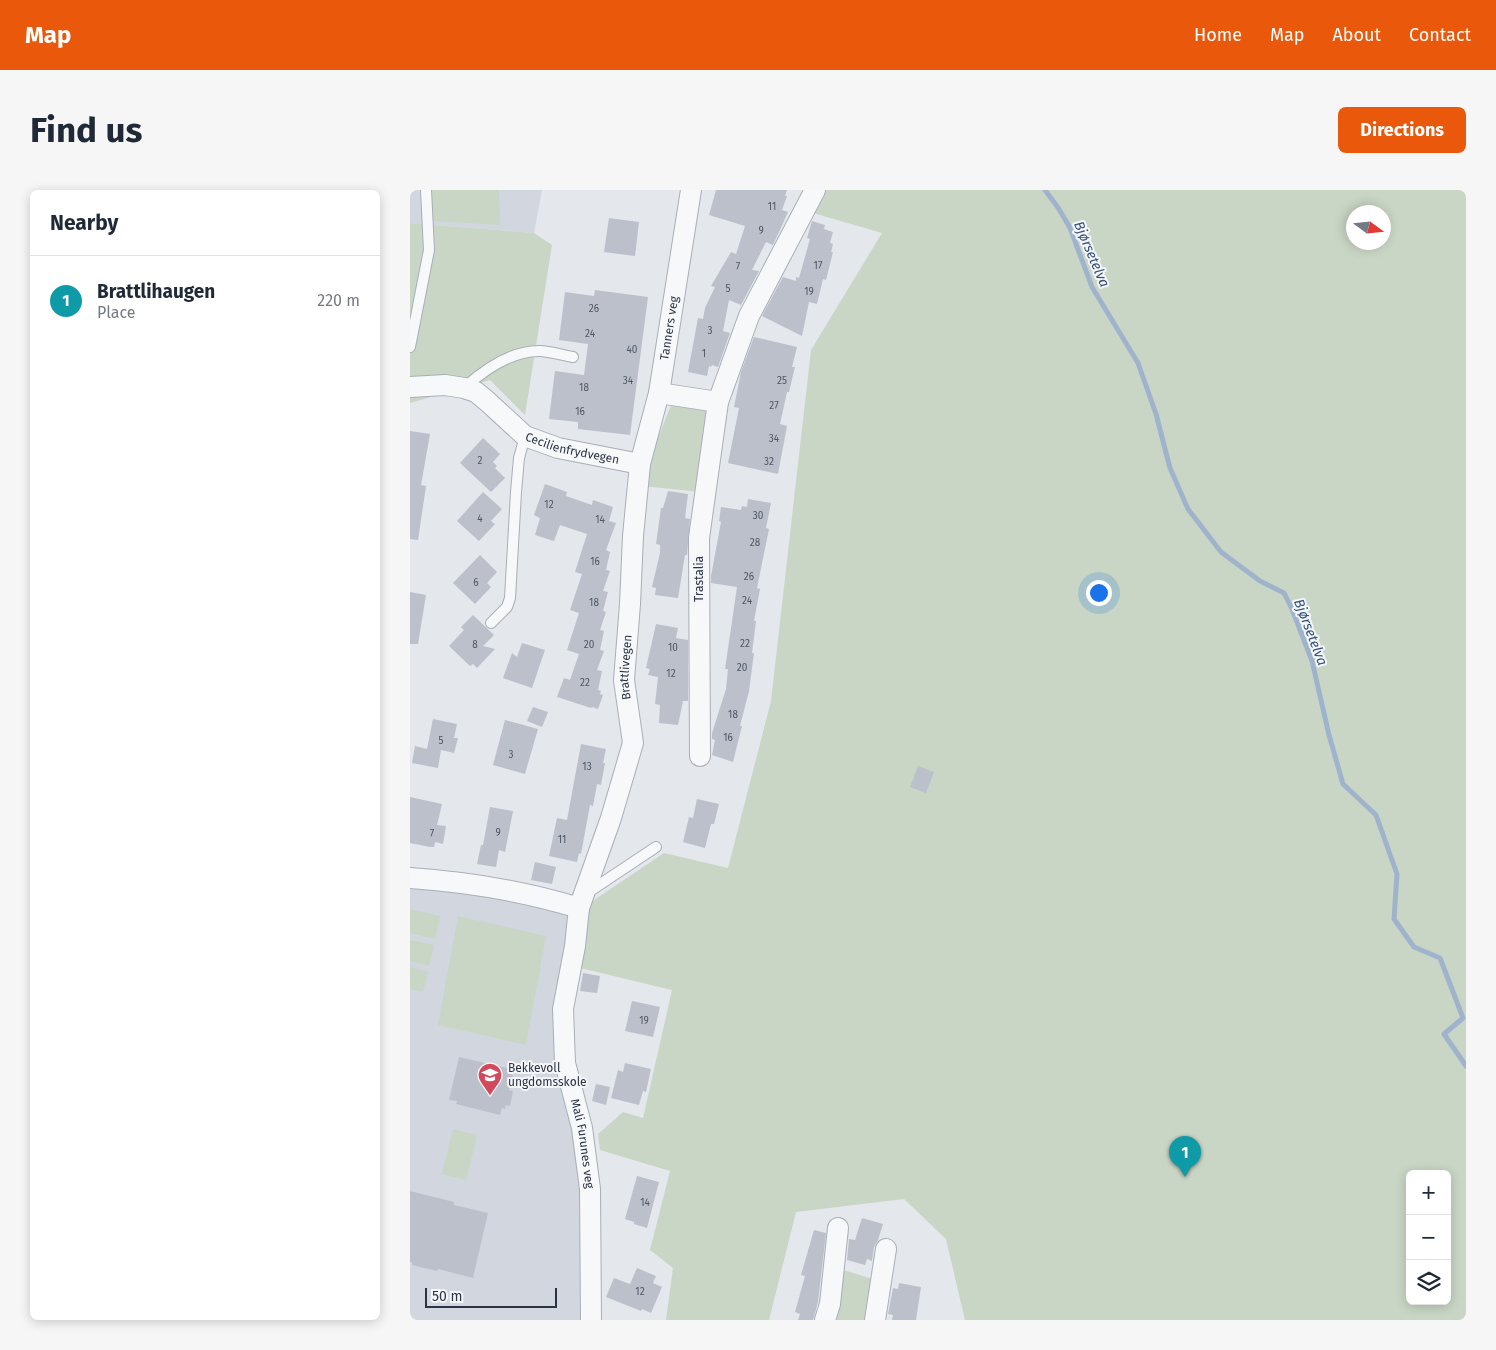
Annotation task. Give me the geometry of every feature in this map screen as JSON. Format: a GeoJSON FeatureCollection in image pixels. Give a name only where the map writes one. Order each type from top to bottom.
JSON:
{"type":"FeatureCollection","features":[{"type":"Feature","properties":{"kind":"street","name":"Tanners veg"},"geometry":{"type":"LineString","coordinates":[[640,464],[659,393],[691,190]]}},
{"type":"Feature","properties":{"kind":"street","name":"Trastalia"},"geometry":{"type":"LineString","coordinates":[[700,756],[699,538],[718,402],[749,316],[815,190]]}},
{"type":"Feature","properties":{"kind":"street","name":"Cecilienfrydvegen"},"geometry":{"type":"LineString","coordinates":[[410,387],[445,385],[476,392],[525,436],[558,448],[640,464]]}},
{"type":"Feature","properties":{"kind":"street"},"geometry":{"type":"LineString","coordinates":[[659,393],[718,402]]}},
{"type":"Feature","properties":{"kind":"street","name":"Brattlivegen"},"geometry":{"type":"LineString","coordinates":[[583,899],[633,742],[624,680],[633,536],[640,464]]}},
{"type":"Feature","properties":{"kind":"street"},"geometry":{"type":"LineString","coordinates":[[410,878],[458,882],[548,899],[583,899]]}},
{"type":"Feature","properties":{"kind":"street","name":"Mali Furunes veg"},"geometry":{"type":"LineString","coordinates":[[583,899],[563,1009],[565,1063],[582,1128],[590,1189],[591,1320]]}},
{"type":"Feature","properties":{"kind":"street"},"geometry":{"type":"LineString","coordinates":[[825,1320],[830,1304],[838,1228]]}},
{"type":"Feature","properties":{"kind":"street"},"geometry":{"type":"LineString","coordinates":[[875,1320],[886,1249]]}},
{"type":"Feature","properties":{"kind":"lane"},"geometry":{"type":"LineString","coordinates":[[410,347],[429,250],[426,190]]}},
{"type":"Feature","properties":{"kind":"lane"},"geometry":{"type":"LineString","coordinates":[[464,388],[481,373],[499,362],[529,352],[541,351],[572,356]]}},
{"type":"Feature","properties":{"kind":"lane"},"geometry":{"type":"LineString","coordinates":[[491,623],[507,607],[510,598],[519,458],[525,436]]}},
{"type":"Feature","properties":{"kind":"lane"},"geometry":{"type":"LineString","coordinates":[[583,899],[593,889],[656,847]]}},
{"type":"Feature","properties":{"kind":"shaded area"},"geometry":{"type":"Polygon","coordinates":[[[410,190],[542,190],[534,233],[410,223],[410,190]]]}},
{"type":"Feature","properties":{"kind":"shaded area","name":"Bekkevoll ungdomsskole"},"geometry":{"type":"Polygon","coordinates":[[[410,882],[572,910],[558,1009],[578,1129],[585,1320],[410,1320],[410,882]]]}},
{"type":"Feature","properties":{"kind":"green space"},"geometry":{"type":"Polygon","coordinates":[[[431,190],[499,190],[500,225],[433,221],[431,190]]]}},
{"type":"Feature","properties":{"kind":"green space"},"geometry":{"type":"Polygon","coordinates":[[[826,190],[1466,190],[1466,1320],[965,1320],[946,1239],[904,1199],[796,1212],[769,1320],[666,1320],[673,1268],[650,1250],[670,1171],[600,1150],[598,1134],[623,1112],[643,1118],[672,990],[580,968],[588,904],[664,853],[728,868],[771,701],[811,350],[882,233],[813,213],[826,190]]]}},
{"type":"Feature","properties":{"kind":"green space"},"geometry":{"type":"Polygon","coordinates":[[[410,223],[534,233],[552,245],[525,415],[490,380],[410,403],[410,223]]]}},
{"type":"Feature","properties":{"kind":"green space"},"geometry":{"type":"Polygon","coordinates":[[[672,403],[711,409],[700,492],[643,486],[646,467],[672,403]]]}},
{"type":"Feature","properties":{"kind":"green space"},"geometry":{"type":"Polygon","coordinates":[[[410,909],[440,916],[435,939],[410,933],[410,909]]]}},
{"type":"Feature","properties":{"kind":"green space"},"geometry":{"type":"Polygon","coordinates":[[[458,916],[546,936],[526,1045],[438,1025],[458,916]]]}},
{"type":"Feature","properties":{"kind":"green space"},"geometry":{"type":"Polygon","coordinates":[[[410,940],[434,945],[429,966],[410,961],[410,940]]]}},
{"type":"Feature","properties":{"kind":"green space"},"geometry":{"type":"Polygon","coordinates":[[[410,967],[428,972],[423,992],[410,989],[410,967]]]}},
{"type":"Feature","properties":{"kind":"green space"},"geometry":{"type":"Polygon","coordinates":[[[453,1129],[477,1135],[466,1180],[442,1174],[453,1129]]]}},
{"type":"Feature","properties":{"kind":"green space"},"geometry":{"type":"Polygon","coordinates":[[[840,1269],[873,1279],[867,1320],[830,1320],[840,1269]]]}},
{"type":"Feature","properties":{"kind":"building"},"geometry":{"type":"Polygon","coordinates":[[[716,190],[787,190],[782,210],[788,212],[773,245],[766,242],[752,270],[759,271],[741,305],[729,300],[723,331],[730,333],[718,367],[709,366],[707,376],[688,372],[698,318],[703,319],[705,308],[715,287],[711,286],[731,252],[736,254],[745,226],[709,215],[716,190]]]}},
{"type":"Feature","properties":{"kind":"building"},"geometry":{"type":"Polygon","coordinates":[[[609,218],[639,222],[635,256],[604,252],[609,218]]]}},
{"type":"Feature","properties":{"kind":"building"},"geometry":{"type":"Polygon","coordinates":[[[812,221],[825,225],[824,229],[833,232],[830,243],[833,244],[831,252],[833,252],[826,280],[823,279],[817,304],[809,302],[802,336],[762,316],[783,277],[796,281],[796,277],[799,278],[810,239],[807,238],[812,221]]]}},
{"type":"Feature","properties":{"kind":"building"},"geometry":{"type":"Polygon","coordinates":[[[595,290],[648,297],[630,435],[578,429],[578,422],[549,419],[555,371],[584,375],[588,344],[559,340],[565,292],[594,296],[595,290]]]}},
{"type":"Feature","properties":{"kind":"building"},"geometry":{"type":"Polygon","coordinates":[[[754,337],[797,347],[792,367],[795,367],[780,424],[787,426],[778,474],[728,463],[739,408],[734,407],[741,372],[754,337]]]}},
{"type":"Feature","properties":{"kind":"building"},"geometry":{"type":"Polygon","coordinates":[[[410,431],[430,434],[421,485],[426,486],[418,540],[410,539],[410,431]]]}},
{"type":"Feature","properties":{"kind":"building"},"geometry":{"type":"Polygon","coordinates":[[[483,438],[500,454],[493,462],[497,466],[495,468],[505,478],[491,492],[460,463],[483,438]]]}},
{"type":"Feature","properties":{"kind":"building"},"geometry":{"type":"Polygon","coordinates":[[[545,484],[567,492],[566,496],[592,505],[593,500],[613,507],[609,521],[616,523],[606,550],[610,552],[606,570],[610,571],[603,591],[608,592],[603,611],[606,612],[600,630],[604,631],[600,650],[604,651],[597,670],[602,671],[598,690],[603,695],[598,709],[557,697],[564,678],[570,680],[579,654],[567,650],[579,613],[570,610],[582,574],[575,572],[587,534],[560,525],[554,541],[535,535],[540,518],[534,515],[545,484]]]}},
{"type":"Feature","properties":{"kind":"building"},"geometry":{"type":"Polygon","coordinates":[[[668,491],[688,494],[685,518],[690,519],[687,555],[685,555],[678,598],[655,595],[656,588],[652,587],[660,553],[660,545],[656,544],[661,508],[663,508],[668,491]]]}},
{"type":"Feature","properties":{"kind":"building"},"geometry":{"type":"Polygon","coordinates":[[[483,492],[502,509],[491,521],[495,524],[479,541],[457,521],[483,492]]]}},
{"type":"Feature","properties":{"kind":"building"},"geometry":{"type":"Polygon","coordinates":[[[748,499],[771,503],[766,528],[769,529],[757,588],[760,589],[754,621],[756,621],[752,653],[754,653],[749,691],[733,762],[712,755],[715,740],[712,739],[712,733],[726,689],[728,669],[725,669],[737,587],[711,583],[711,576],[721,522],[719,521],[721,507],[741,510],[742,506],[747,507],[748,499]]]}},
{"type":"Feature","properties":{"kind":"building"},"geometry":{"type":"Polygon","coordinates":[[[480,555],[497,572],[487,583],[491,587],[475,604],[453,583],[480,555]]]}},
{"type":"Feature","properties":{"kind":"building"},"geometry":{"type":"Polygon","coordinates":[[[410,592],[426,595],[418,644],[410,644],[410,592]]]}},
{"type":"Feature","properties":{"kind":"building"},"geometry":{"type":"Polygon","coordinates":[[[473,615],[494,635],[483,646],[495,649],[477,668],[473,664],[470,666],[449,646],[464,630],[461,627],[473,615]]]}},
{"type":"Feature","properties":{"kind":"building"},"geometry":{"type":"Polygon","coordinates":[[[656,624],[678,628],[676,638],[688,640],[688,701],[683,701],[678,725],[659,723],[660,705],[655,704],[658,677],[648,675],[650,669],[646,668],[656,624]]]}},
{"type":"Feature","properties":{"kind":"building"},"geometry":{"type":"Polygon","coordinates":[[[522,643],[545,650],[532,688],[503,678],[512,653],[517,657],[522,643]]]}},
{"type":"Feature","properties":{"kind":"building"},"geometry":{"type":"Polygon","coordinates":[[[533,707],[548,712],[542,727],[527,721],[533,707]]]}},
{"type":"Feature","properties":{"kind":"building"},"geometry":{"type":"Polygon","coordinates":[[[433,719],[457,724],[454,738],[458,738],[454,753],[441,750],[438,768],[412,763],[415,746],[427,749],[433,719]]]}},
{"type":"Feature","properties":{"kind":"building"},"geometry":{"type":"Polygon","coordinates":[[[505,720],[538,729],[525,774],[493,765],[505,720]]]}},
{"type":"Feature","properties":{"kind":"building"},"geometry":{"type":"Polygon","coordinates":[[[581,744],[606,749],[601,785],[597,784],[593,806],[590,805],[581,854],[579,853],[577,862],[549,856],[557,818],[567,820],[581,744]]]}},
{"type":"Feature","properties":{"kind":"building"},"geometry":{"type":"Polygon","coordinates":[[[918,766],[934,772],[926,793],[910,787],[918,766]]]}},
{"type":"Feature","properties":{"kind":"building"},"geometry":{"type":"Polygon","coordinates":[[[410,797],[442,804],[437,825],[446,826],[443,844],[435,842],[434,847],[430,847],[410,843],[410,797]]]}},
{"type":"Feature","properties":{"kind":"building"},"geometry":{"type":"Polygon","coordinates":[[[697,799],[719,804],[714,824],[711,824],[705,848],[683,842],[689,817],[693,818],[697,799]]]}},
{"type":"Feature","properties":{"kind":"building"},"geometry":{"type":"Polygon","coordinates":[[[490,807],[513,811],[505,852],[499,850],[496,867],[477,864],[481,845],[483,845],[490,807]]]}},
{"type":"Feature","properties":{"kind":"building"},"geometry":{"type":"Polygon","coordinates":[[[535,862],[556,867],[552,884],[531,880],[535,862]]]}},
{"type":"Feature","properties":{"kind":"building"},"geometry":{"type":"Polygon","coordinates":[[[583,973],[600,976],[597,993],[580,991],[583,973]]]}},
{"type":"Feature","properties":{"kind":"building"},"geometry":{"type":"Polygon","coordinates":[[[632,1001],[660,1007],[653,1037],[625,1031],[632,1001]]]}},
{"type":"Feature","properties":{"kind":"building"},"geometry":{"type":"Polygon","coordinates":[[[459,1057],[511,1069],[510,1074],[513,1075],[509,1090],[513,1091],[510,1106],[506,1105],[505,1109],[502,1108],[500,1115],[456,1104],[457,1101],[449,1100],[459,1057]]]}},
{"type":"Feature","properties":{"kind":"building"},"geometry":{"type":"Polygon","coordinates":[[[625,1063],[651,1069],[646,1092],[643,1091],[639,1105],[611,1098],[618,1070],[623,1072],[625,1063]]]}},
{"type":"Feature","properties":{"kind":"building"},"geometry":{"type":"Polygon","coordinates":[[[596,1084],[610,1087],[606,1105],[592,1101],[596,1084]]]}},
{"type":"Feature","properties":{"kind":"building"},"geometry":{"type":"Polygon","coordinates":[[[637,1176],[659,1182],[647,1228],[625,1219],[637,1176]]]}},
{"type":"Feature","properties":{"kind":"building"},"geometry":{"type":"Polygon","coordinates":[[[410,1191],[454,1202],[454,1205],[488,1213],[473,1278],[438,1269],[437,1271],[412,1265],[412,1262],[410,1262],[410,1191]]]}},
{"type":"Feature","properties":{"kind":"building"},"geometry":{"type":"Polygon","coordinates":[[[862,1218],[883,1224],[874,1247],[872,1261],[867,1259],[865,1265],[847,1260],[849,1239],[855,1240],[862,1218]]]}},
{"type":"Feature","properties":{"kind":"building"},"geometry":{"type":"Polygon","coordinates":[[[814,1230],[826,1233],[818,1302],[813,1320],[798,1320],[800,1314],[795,1312],[805,1276],[801,1275],[814,1230]]]}},
{"type":"Feature","properties":{"kind":"building"},"geometry":{"type":"Polygon","coordinates":[[[637,1268],[656,1276],[653,1283],[662,1287],[651,1313],[606,1297],[614,1278],[630,1284],[637,1268]]]}},
{"type":"Feature","properties":{"kind":"building"},"geometry":{"type":"Polygon","coordinates":[[[899,1283],[921,1287],[916,1320],[892,1320],[893,1315],[888,1314],[893,1288],[898,1289],[899,1283]]]}},
{"type":"Feature","properties":{"kind":"waterway","name":"Bjørsetelva"},"geometry":{"type":"LineString","coordinates":[[1045,190],[1070,228],[1092,287],[1138,363],[1156,414],[1170,468],[1188,509],[1221,552],[1260,581],[1284,593],[1292,609],[1312,661],[1329,735],[1343,784],[1376,815],[1397,874],[1394,919],[1414,947],[1440,958],[1463,1018],[1444,1034],[1466,1066]]}},
{"type":"Feature","properties":{"kind":"place","name":"Bekkevoll ungdomsskole"},"geometry":{"type":"Point","coordinates":[490,1096]}},
{"type":"Feature","properties":{"kind":"place","name":"Brattlihaugen"},"geometry":{"type":"Point","coordinates":[1185,1177]}}]}
